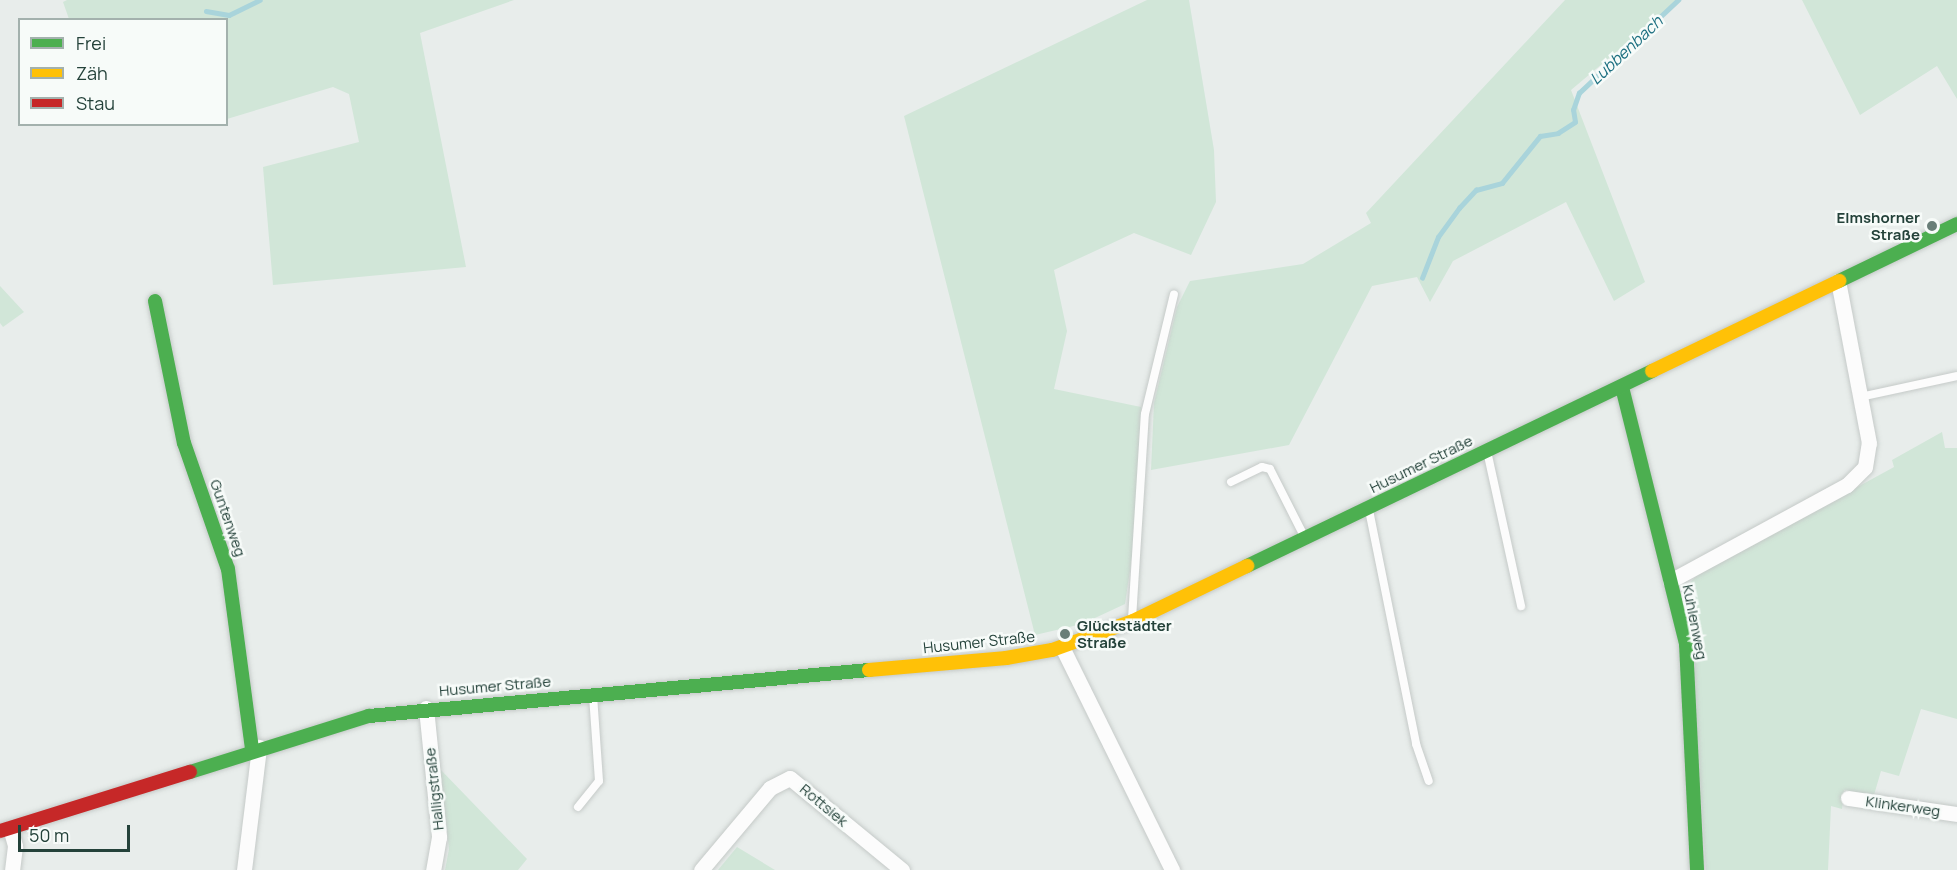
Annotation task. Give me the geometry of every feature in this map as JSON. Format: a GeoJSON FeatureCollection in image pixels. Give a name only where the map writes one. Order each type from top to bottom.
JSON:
{"type":"FeatureCollection","features":[{"type":"Feature","properties":{"kind":"street","name":"Husumer Straße"},"geometry":{"type":"LineString","coordinates":[[5,829],[347,721],[426,708],[1006,658],[1062,647],[1132,621],[1369,509],[1957,224]]}},
{"type":"Feature","properties":{"kind":"street"},"geometry":{"type":"LineString","coordinates":[[1670,581],[1859,476],[1865,467],[1869,443],[1838,281]]}},
{"type":"Feature","properties":{"kind":"street","name":"Guntenweg"},"geometry":{"type":"LineString","coordinates":[[155,301],[184,443],[228,569],[256,749]]}},
{"type":"Feature","properties":{"kind":"street","name":"Kuhlenweg"},"geometry":{"type":"LineString","coordinates":[[1622,387],[1686,644],[1697,870]]}},
{"type":"Feature","properties":{"kind":"street"},"geometry":{"type":"LineString","coordinates":[[1062,647],[1172,870]]}},
{"type":"Feature","properties":{"kind":"street","name":"Halligstraße"},"geometry":{"type":"LineString","coordinates":[[426,708],[439,837],[433,870]]}},
{"type":"Feature","properties":{"kind":"street"},"geometry":{"type":"LineString","coordinates":[[244,870],[256,749]]}},
{"type":"Feature","properties":{"kind":"street","name":"Rottsiek"},"geometry":{"type":"LineString","coordinates":[[701,870],[770,788],[790,778],[902,870]]}},
{"type":"Feature","properties":{"kind":"street","name":"Klinkerweg"},"geometry":{"type":"LineString","coordinates":[[1848,798],[1957,814]]}},
{"type":"Feature","properties":{"kind":"street"},"geometry":{"type":"LineString","coordinates":[[5,829],[15,846],[12,870]]}},
{"type":"Feature","properties":{"kind":"lane"},"geometry":{"type":"LineString","coordinates":[[1132,621],[1145,414],[1174,294]]}},
{"type":"Feature","properties":{"kind":"lane"},"geometry":{"type":"LineString","coordinates":[[1860,397],[1957,376]]}},
{"type":"Feature","properties":{"kind":"lane"},"geometry":{"type":"LineString","coordinates":[[1487,450],[1521,606]]}},
{"type":"Feature","properties":{"kind":"lane"},"geometry":{"type":"LineString","coordinates":[[1231,482],[1262,467],[1270,469],[1305,539]]}},
{"type":"Feature","properties":{"kind":"lane"},"geometry":{"type":"LineString","coordinates":[[1369,509],[1414,734],[1429,781]]}},
{"type":"Feature","properties":{"kind":"lane"},"geometry":{"type":"LineString","coordinates":[[578,807],[599,782],[593,694]]}},
{"type":"Feature","properties":{"kind":"green space"},"geometry":{"type":"Polygon","coordinates":[[[67,0],[514,0],[420,33],[466,267],[273,285],[263,167],[359,142],[349,94],[333,87],[228,119],[228,18],[69,18],[63,2],[67,0]]]}},
{"type":"Feature","properties":{"kind":"green space"},"geometry":{"type":"Polygon","coordinates":[[[1147,0],[1189,0],[1214,150],[1216,202],[1191,255],[1134,233],[1054,270],[1067,331],[1054,389],[1141,407],[1137,523],[1125,604],[1082,624],[1035,635],[904,116],[1147,0]]]}},
{"type":"Feature","properties":{"kind":"green space"},"geometry":{"type":"Polygon","coordinates":[[[1565,0],[1678,0],[1571,90],[1645,282],[1614,301],[1566,202],[1453,261],[1430,302],[1417,277],[1372,286],[1289,445],[1151,470],[1154,403],[1177,307],[1190,281],[1303,264],[1371,223],[1366,213],[1565,0]]]}},
{"type":"Feature","properties":{"kind":"green space"},"geometry":{"type":"Polygon","coordinates":[[[1802,0],[1957,0],[1957,99],[1937,66],[1860,115],[1802,0]]]}},
{"type":"Feature","properties":{"kind":"green space"},"geometry":{"type":"Polygon","coordinates":[[[0,286],[24,312],[3,327],[0,323],[0,286]]]}},
{"type":"Feature","properties":{"kind":"green space"},"geometry":{"type":"Polygon","coordinates":[[[1942,432],[1945,448],[1957,448],[1957,719],[1921,709],[1899,776],[1881,771],[1874,795],[1844,790],[1842,809],[1831,806],[1828,870],[1706,870],[1687,586],[1697,575],[1894,467],[1892,460],[1942,432]]]}},
{"type":"Feature","properties":{"kind":"green space"},"geometry":{"type":"Polygon","coordinates":[[[440,769],[527,859],[518,870],[445,870],[449,849],[440,769]]]}},
{"type":"Feature","properties":{"kind":"green space"},"geometry":{"type":"Polygon","coordinates":[[[737,847],[775,870],[718,870],[737,847]]]}},
{"type":"Feature","properties":{"kind":"waterway"},"geometry":{"type":"LineString","coordinates":[[206,11],[229,15],[260,0]]}},
{"type":"Feature","properties":{"kind":"waterway","name":"Lubbenbach"},"geometry":{"type":"LineString","coordinates":[[1422,278],[1438,237],[1459,208],[1476,190],[1502,183],[1540,136],[1558,133],[1575,122],[1573,110],[1579,93],[1678,0]]}},
{"type":"Feature","properties":{"kind":"traffic: fast"},"geometry":{"type":"LineString","coordinates":[[1839,281],[1957,224]]}},
{"type":"Feature","properties":{"kind":"traffic: fast"},"geometry":{"type":"LineString","coordinates":[[155,301],[184,443],[228,569],[252,750]]}},
{"type":"Feature","properties":{"kind":"traffic: fast"},"geometry":{"type":"LineString","coordinates":[[1247,566],[1652,371]]}},
{"type":"Feature","properties":{"kind":"traffic: fast"},"geometry":{"type":"LineString","coordinates":[[1622,387],[1686,644],[1697,870]]}},
{"type":"Feature","properties":{"kind":"traffic: fast"},"geometry":{"type":"LineString","coordinates":[[190,772],[369,716],[869,670]]}},
{"type":"Feature","properties":{"kind":"traffic: slow"},"geometry":{"type":"LineString","coordinates":[[1652,371],[1839,281]]}},
{"type":"Feature","properties":{"kind":"traffic: slow"},"geometry":{"type":"LineString","coordinates":[[869,670],[1006,658],[1052,650],[1133,621],[1247,566]]}},
{"type":"Feature","properties":{"kind":"traffic: jam"},"geometry":{"type":"LineString","coordinates":[[0,831],[190,772]]}},
{"type":"Feature","properties":{"kind":"place","name":"Elmshorner Straße"},"geometry":{"type":"Point","coordinates":[1932,226]}},
{"type":"Feature","properties":{"kind":"place","name":"Glückstädter Straße"},"geometry":{"type":"Point","coordinates":[1065,634]}}]}
